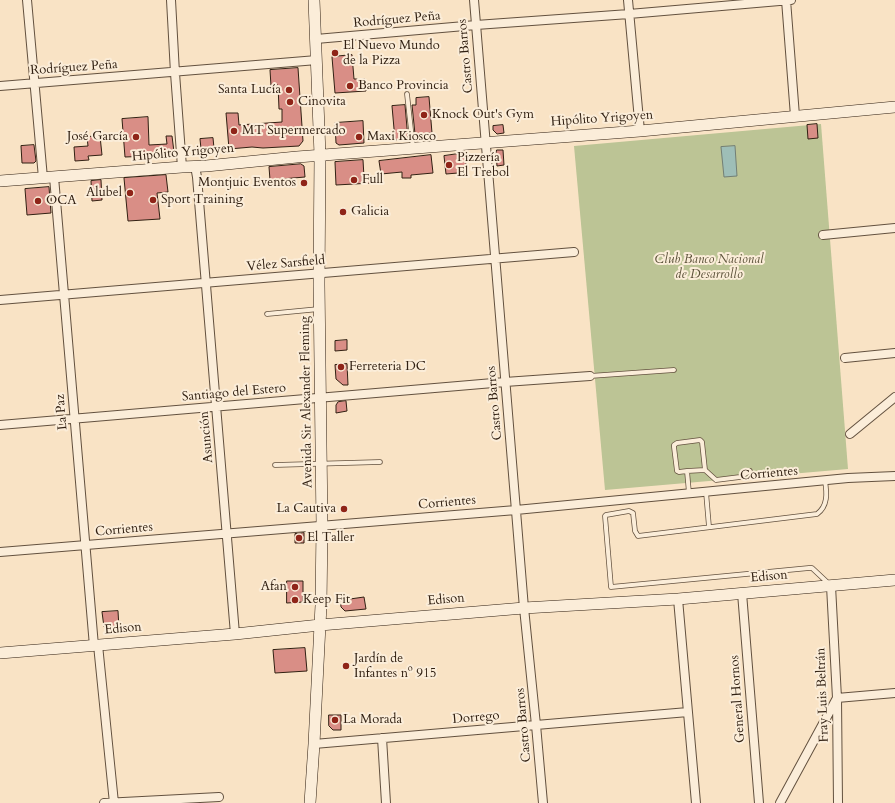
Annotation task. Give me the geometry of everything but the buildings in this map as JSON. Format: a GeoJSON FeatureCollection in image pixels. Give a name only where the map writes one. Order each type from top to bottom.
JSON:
{"type":"FeatureCollection","features":[{"type":"Feature","properties":{"kind":"street","name":"La Paz"},"geometry":{"type":"LineString","coordinates":[[27,0],[35,83],[64,295],[85,545],[114,803]]}},
{"type":"Feature","properties":{"kind":"street"},"geometry":{"type":"LineString","coordinates":[[171,0],[182,167]]}},
{"type":"Feature","properties":{"kind":"street","name":"Avenida Sir Alexander Fleming"},"geometry":{"type":"LineString","coordinates":[[310,803],[321,605],[322,526],[320,155],[314,0]]}},
{"type":"Feature","properties":{"kind":"street","name":"Castro Barros"},"geometry":{"type":"LineString","coordinates":[[474,0],[524,608],[543,803]]}},
{"type":"Feature","properties":{"kind":"street"},"geometry":{"type":"LineString","coordinates":[[628,0],[640,130]]}},
{"type":"Feature","properties":{"kind":"street"},"geometry":{"type":"LineString","coordinates":[[786,0],[795,116]]}},
{"type":"Feature","properties":{"kind":"street","name":"Rodríguez Peña"},"geometry":{"type":"LineString","coordinates":[[316,39],[791,0]]}},
{"type":"Feature","properties":{"kind":"street","name":"Rodríguez Peña"},"geometry":{"type":"LineString","coordinates":[[0,86],[175,73],[317,60]]}},
{"type":"Feature","properties":{"kind":"street","name":"Hipólito Yrigoyen"},"geometry":{"type":"LineString","coordinates":[[0,182],[640,130],[895,107]]}},
{"type":"Feature","properties":{"kind":"street","name":"Asunción"},"geometry":{"type":"LineString","coordinates":[[195,166],[235,634]]}},
{"type":"Feature","properties":{"kind":"street"},"geometry":{"type":"LineString","coordinates":[[823,235],[895,228]]}},
{"type":"Feature","properties":{"kind":"street","name":"Vélez Sarsfield"},"geometry":{"type":"LineString","coordinates":[[0,300],[574,252]]}},
{"type":"Feature","properties":{"kind":"street"},"geometry":{"type":"LineString","coordinates":[[845,358],[895,353]]}},
{"type":"Feature","properties":{"kind":"street","name":"Santiago del Estero"},"geometry":{"type":"LineString","coordinates":[[0,425],[321,397],[590,376]]}},
{"type":"Feature","properties":{"kind":"street"},"geometry":{"type":"LineString","coordinates":[[850,434],[895,397]]}},
{"type":"Feature","properties":{"kind":"street","name":"Corrientes"},"geometry":{"type":"LineString","coordinates":[[0,552],[516,510],[848,478],[895,476]]}},
{"type":"Feature","properties":{"kind":"street","name":"Edison"},"geometry":{"type":"LineString","coordinates":[[0,654],[235,634],[320,624],[524,608],[678,599],[895,580]]}},
{"type":"Feature","properties":{"kind":"street","name":"Fray Luis Beltrán"},"geometry":{"type":"LineString","coordinates":[[831,586],[837,698],[838,803]]}},
{"type":"Feature","properties":{"kind":"street","name":"General Hornos"},"geometry":{"type":"LineString","coordinates":[[742,593],[759,803]]}},
{"type":"Feature","properties":{"kind":"street"},"geometry":{"type":"LineString","coordinates":[[678,599],[696,803]]}},
{"type":"Feature","properties":{"kind":"street"},"geometry":{"type":"LineString","coordinates":[[780,803],[837,698],[895,692]]}},
{"type":"Feature","properties":{"kind":"street","name":"Dorrego"},"geometry":{"type":"LineString","coordinates":[[314,744],[688,712]]}},
{"type":"Feature","properties":{"kind":"street"},"geometry":{"type":"LineString","coordinates":[[382,738],[386,803]]}},
{"type":"Feature","properties":{"kind":"street"},"geometry":{"type":"LineString","coordinates":[[104,803],[218,797]]}},
{"type":"Feature","properties":{"kind":"lane"},"geometry":{"type":"LineString","coordinates":[[407,94],[413,148]]}},
{"type":"Feature","properties":{"kind":"lane"},"geometry":{"type":"LineString","coordinates":[[267,314],[320,309]]}},
{"type":"Feature","properties":{"kind":"lane"},"geometry":{"type":"LineString","coordinates":[[590,376],[674,370]]}},
{"type":"Feature","properties":{"kind":"lane"},"geometry":{"type":"LineString","coordinates":[[705,470],[677,471],[674,445],[676,443],[700,440],[702,442],[705,470],[716,480],[740,477],[750,471]]}},
{"type":"Feature","properties":{"kind":"lane"},"geometry":{"type":"LineString","coordinates":[[275,465],[380,462]]}},
{"type":"Feature","properties":{"kind":"lane"},"geometry":{"type":"LineString","coordinates":[[688,471],[689,493]]}},
{"type":"Feature","properties":{"kind":"lane"},"geometry":{"type":"LineString","coordinates":[[825,481],[827,500],[821,511],[817,514],[638,536],[635,531],[632,512],[629,511],[606,515],[605,518],[611,587],[809,568],[812,568],[831,586]]}},
{"type":"Feature","properties":{"kind":"lane"},"geometry":{"type":"LineString","coordinates":[[706,492],[709,527]]}},
{"type":"Feature","properties":{"kind":"green space","name":"Club Banco Nacional de Desarrollo"},"geometry":{"type":"Polygon","coordinates":[[[821,124],[848,469],[605,490],[574,146],[821,124]]]}},
{"type":"Feature","properties":{"kind":"water"},"geometry":{"type":"Polygon","coordinates":[[[735,146],[737,176],[724,177],[721,147],[735,146]]]}},
{"type":"Feature","properties":{"kind":"place","name":"El Nuevo Mundo de la Pizza"},"geometry":{"type":"Point","coordinates":[335,53]}},
{"type":"Feature","properties":{"kind":"place","name":"Banco Provincia"},"geometry":{"type":"Point","coordinates":[350,86]}},
{"type":"Feature","properties":{"kind":"place","name":"Santa Lucía"},"geometry":{"type":"Point","coordinates":[289,90]}},
{"type":"Feature","properties":{"kind":"place","name":"Cinovita"},"geometry":{"type":"Point","coordinates":[290,102]}},
{"type":"Feature","properties":{"kind":"place","name":"Knock Out's Gym"},"geometry":{"type":"Point","coordinates":[424,115]}},
{"type":"Feature","properties":{"kind":"place","name":"MT Supermercado"},"geometry":{"type":"Point","coordinates":[234,131]}},
{"type":"Feature","properties":{"kind":"place","name":"José García"},"geometry":{"type":"Point","coordinates":[136,137]}},
{"type":"Feature","properties":{"kind":"place","name":"Maxi Kiosco"},"geometry":{"type":"Point","coordinates":[359,137]}},
{"type":"Feature","properties":{"kind":"place","name":"Pizzería El Trebol"},"geometry":{"type":"Point","coordinates":[449,165]}},
{"type":"Feature","properties":{"kind":"place","name":"Full"},"geometry":{"type":"Point","coordinates":[354,180]}},
{"type":"Feature","properties":{"kind":"place","name":"Montjuic Eventos"},"geometry":{"type":"Point","coordinates":[304,183]}},
{"type":"Feature","properties":{"kind":"place","name":"Alubel"},"geometry":{"type":"Point","coordinates":[130,193]}},
{"type":"Feature","properties":{"kind":"place","name":"Sport Training"},"geometry":{"type":"Point","coordinates":[153,200]}},
{"type":"Feature","properties":{"kind":"place","name":"OCA"},"geometry":{"type":"Point","coordinates":[38,201]}},
{"type":"Feature","properties":{"kind":"place","name":"Galicia"},"geometry":{"type":"Point","coordinates":[343,212]}},
{"type":"Feature","properties":{"kind":"place","name":"Ferreteria DC"},"geometry":{"type":"Point","coordinates":[341,367]}},
{"type":"Feature","properties":{"kind":"place","name":"La Cautiva"},"geometry":{"type":"Point","coordinates":[344,509]}},
{"type":"Feature","properties":{"kind":"place","name":"El Taller"},"geometry":{"type":"Point","coordinates":[299,538]}},
{"type":"Feature","properties":{"kind":"place","name":"Afan"},"geometry":{"type":"Point","coordinates":[295,587]}},
{"type":"Feature","properties":{"kind":"place","name":"Keep Fit"},"geometry":{"type":"Point","coordinates":[295,600]}},
{"type":"Feature","properties":{"kind":"place","name":"Jardín de Infantes nº 915"},"geometry":{"type":"Point","coordinates":[346,666]}},
{"type":"Feature","properties":{"kind":"place","name":"La Morada"},"geometry":{"type":"Point","coordinates":[335,720]}}]}
